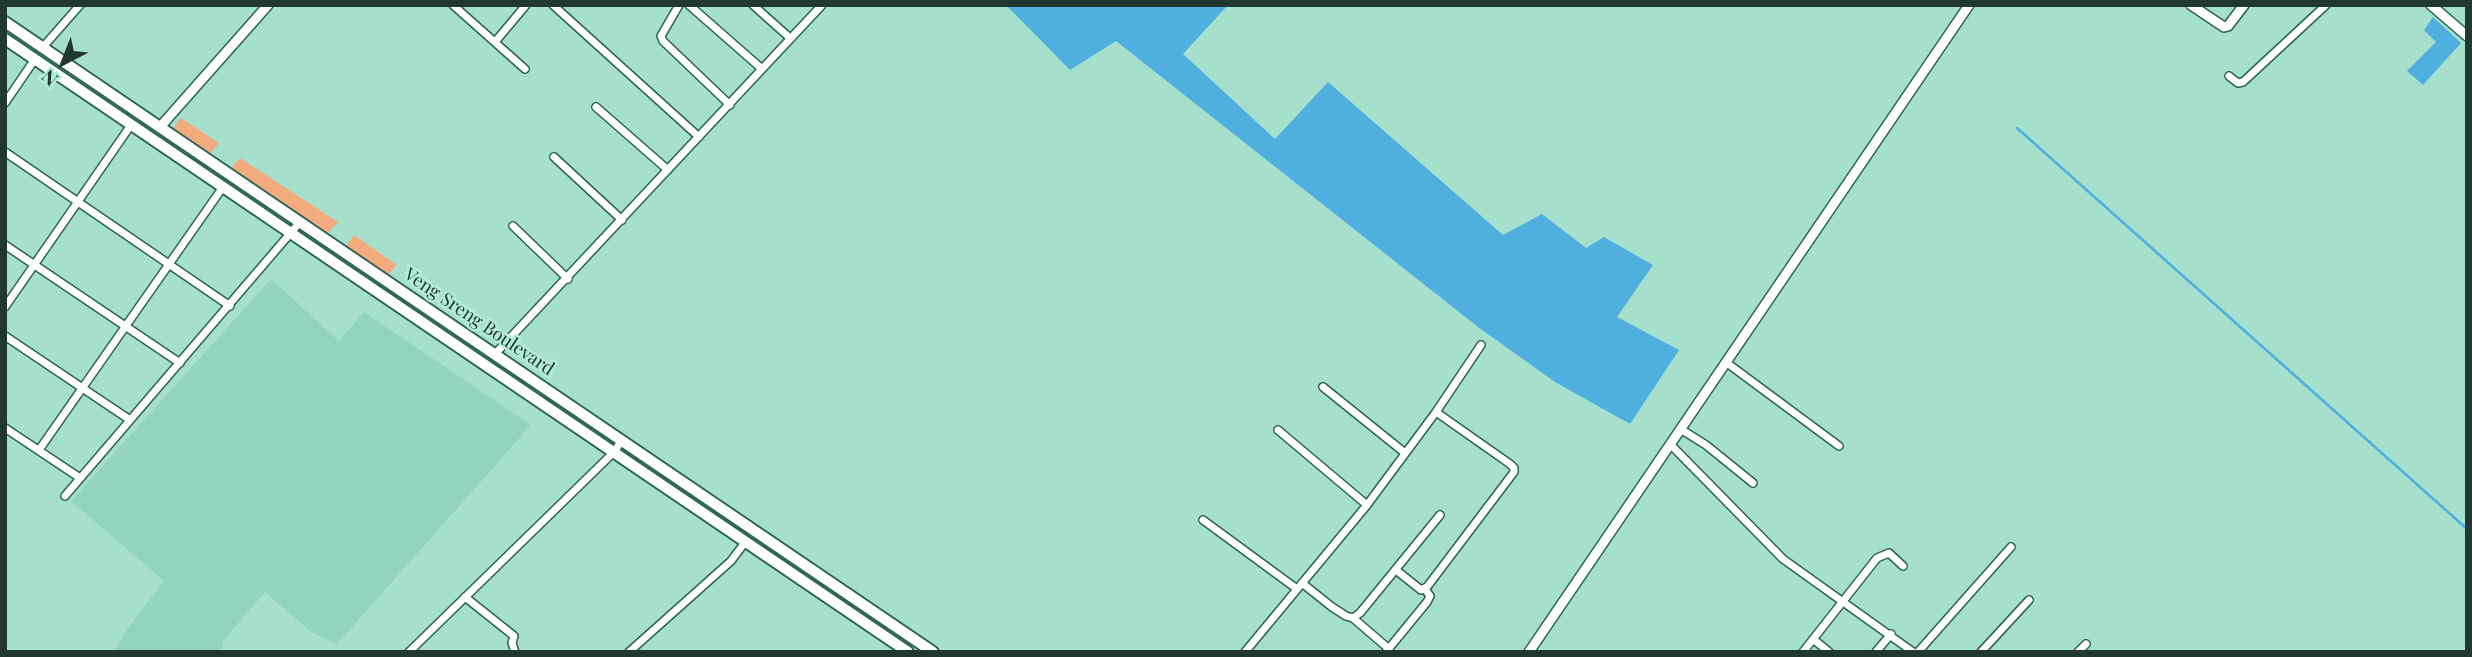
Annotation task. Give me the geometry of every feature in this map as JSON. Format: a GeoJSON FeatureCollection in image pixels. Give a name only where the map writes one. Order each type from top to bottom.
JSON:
{"type":"FeatureCollection","features":[{"type":"Feature","properties":{"kind":"main road","name":"Veng Sreng Boulevard"},"geometry":{"type":"LineString","coordinates":[[5,22],[933,652]]}},
{"type":"Feature","properties":{"kind":"main road","name":"Veng Sreng Boulevard"},"geometry":{"type":"LineString","coordinates":[[5,39],[908,652]]}},
{"type":"Feature","properties":{"kind":"main road"},"geometry":{"type":"LineString","coordinates":[[416,318],[424,305]]}},
{"type":"Feature","properties":{"kind":"street"},"geometry":{"type":"LineString","coordinates":[[43,47],[80,5]]}},
{"type":"Feature","properties":{"kind":"street"},"geometry":{"type":"LineString","coordinates":[[160,127],[268,5]]}},
{"type":"Feature","properties":{"kind":"street"},"geometry":{"type":"LineString","coordinates":[[453,5],[525,69]]}},
{"type":"Feature","properties":{"kind":"street"},"geometry":{"type":"LineString","coordinates":[[495,42],[526,5]]}},
{"type":"Feature","properties":{"kind":"street"},"geometry":{"type":"LineString","coordinates":[[553,5],[699,137]]}},
{"type":"Feature","properties":{"kind":"street"},"geometry":{"type":"LineString","coordinates":[[679,5],[661,36],[663,41],[730,105]]}},
{"type":"Feature","properties":{"kind":"street"},"geometry":{"type":"LineString","coordinates":[[689,5],[762,69]]}},
{"type":"Feature","properties":{"kind":"street"},"geometry":{"type":"LineString","coordinates":[[753,5],[790,38]]}},
{"type":"Feature","properties":{"kind":"street"},"geometry":{"type":"LineString","coordinates":[[1529,652],[1969,5]]}},
{"type":"Feature","properties":{"kind":"street"},"geometry":{"type":"LineString","coordinates":[[2191,5],[2224,27],[2228,26],[2244,5]]}},
{"type":"Feature","properties":{"kind":"street"},"geometry":{"type":"LineString","coordinates":[[2229,76],[2238,83],[2243,82],[2326,5]]}},
{"type":"Feature","properties":{"kind":"street"},"geometry":{"type":"LineString","coordinates":[[2431,5],[2465,30]]}},
{"type":"Feature","properties":{"kind":"street"},"geometry":{"type":"LineString","coordinates":[[495,355],[730,105],[817,7]]}},
{"type":"Feature","properties":{"kind":"street"},"geometry":{"type":"LineString","coordinates":[[5,103],[35,60]]}},
{"type":"Feature","properties":{"kind":"street"},"geometry":{"type":"LineString","coordinates":[[596,107],[668,170]]}},
{"type":"Feature","properties":{"kind":"street"},"geometry":{"type":"LineString","coordinates":[[5,307],[131,125]]}},
{"type":"Feature","properties":{"kind":"street"},"geometry":{"type":"LineString","coordinates":[[5,152],[230,306]]}},
{"type":"Feature","properties":{"kind":"street"},"geometry":{"type":"LineString","coordinates":[[554,157],[622,220]]}},
{"type":"Feature","properties":{"kind":"street"},"geometry":{"type":"LineString","coordinates":[[39,450],[223,187]]}},
{"type":"Feature","properties":{"kind":"street"},"geometry":{"type":"LineString","coordinates":[[65,496],[300,222]]}},
{"type":"Feature","properties":{"kind":"street"},"geometry":{"type":"LineString","coordinates":[[513,226],[568,279]]}},
{"type":"Feature","properties":{"kind":"street"},"geometry":{"type":"LineString","coordinates":[[5,245],[180,363]]}},
{"type":"Feature","properties":{"kind":"street"},"geometry":{"type":"LineString","coordinates":[[5,336],[130,420]]}},
{"type":"Feature","properties":{"kind":"street"},"geometry":{"type":"LineString","coordinates":[[1245,652],[1367,505],[1436,412],[1480,345]]}},
{"type":"Feature","properties":{"kind":"street"},"geometry":{"type":"LineString","coordinates":[[1727,363],[1839,446]]}},
{"type":"Feature","properties":{"kind":"street"},"geometry":{"type":"LineString","coordinates":[[1324,387],[1405,453]]}},
{"type":"Feature","properties":{"kind":"street"},"geometry":{"type":"LineString","coordinates":[[1425,589],[1514,472],[1514,468],[1436,412]]}},
{"type":"Feature","properties":{"kind":"street"},"geometry":{"type":"LineString","coordinates":[[5,428],[80,478]]}},
{"type":"Feature","properties":{"kind":"street"},"geometry":{"type":"LineString","coordinates":[[1278,430],[1367,505]]}},
{"type":"Feature","properties":{"kind":"street"},"geometry":{"type":"LineString","coordinates":[[1682,430],[1706,444],[1754,483]]}},
{"type":"Feature","properties":{"kind":"street"},"geometry":{"type":"LineString","coordinates":[[411,651],[614,452],[622,440]]}},
{"type":"Feature","properties":{"kind":"street"},"geometry":{"type":"LineString","coordinates":[[1671,445],[1783,559],[1913,652]]}},
{"type":"Feature","properties":{"kind":"street"},"geometry":{"type":"LineString","coordinates":[[1353,618],[1360,613],[1440,515]]}},
{"type":"Feature","properties":{"kind":"street"},"geometry":{"type":"LineString","coordinates":[[1203,520],[1332,607],[1353,618],[1387,650],[1427,602],[1430,596],[1425,589]]}},
{"type":"Feature","properties":{"kind":"street"},"geometry":{"type":"LineString","coordinates":[[629,652],[731,561],[746,541]]}},
{"type":"Feature","properties":{"kind":"street"},"geometry":{"type":"LineString","coordinates":[[1918,652],[2011,547]]}},
{"type":"Feature","properties":{"kind":"street"},"geometry":{"type":"LineString","coordinates":[[1803,652],[1877,558],[1889,554],[1903,566]]}},
{"type":"Feature","properties":{"kind":"street"},"geometry":{"type":"LineString","coordinates":[[1396,570],[1421,590],[1425,589]]}},
{"type":"Feature","properties":{"kind":"street"},"geometry":{"type":"LineString","coordinates":[[465,597],[514,636],[512,643],[515,652]]}},
{"type":"Feature","properties":{"kind":"street"},"geometry":{"type":"LineString","coordinates":[[1981,652],[2029,600]]}},
{"type":"Feature","properties":{"kind":"street"},"geometry":{"type":"LineString","coordinates":[[1876,652],[1891,634]]}},
{"type":"Feature","properties":{"kind":"street"},"geometry":{"type":"LineString","coordinates":[[1814,639],[1829,652]]}},
{"type":"Feature","properties":{"kind":"street"},"geometry":{"type":"LineString","coordinates":[[2078,652],[2086,644]]}},
{"type":"Feature","properties":{"kind":"shaded area"},"geometry":{"type":"Polygon","coordinates":[[[181,118],[219,143],[209,155],[172,129],[181,118]]]}},
{"type":"Feature","properties":{"kind":"shaded area"},"geometry":{"type":"Polygon","coordinates":[[[240,158],[338,222],[327,234],[230,169],[240,158]]]}},
{"type":"Feature","properties":{"kind":"shaded area"},"geometry":{"type":"Polygon","coordinates":[[[354,235],[397,265],[388,275],[346,246],[354,235]]]}},
{"type":"Feature","properties":{"kind":"shaded area"},"geometry":{"type":"Polygon","coordinates":[[[271,279],[339,341],[364,312],[531,425],[337,644],[311,632],[265,592],[223,641],[222,652],[114,652],[128,628],[164,581],[71,501],[271,279]]]}},
{"type":"Feature","properties":{"kind":"water"},"geometry":{"type":"Polygon","coordinates":[[[1006,5],[1228,5],[1183,54],[1275,139],[1328,82],[1503,235],[1542,214],[1586,248],[1604,237],[1653,265],[1617,317],[1679,350],[1630,424],[1555,382],[1478,327],[1116,41],[1070,70],[1006,5]]]}},
{"type":"Feature","properties":{"kind":"water"},"geometry":{"type":"Polygon","coordinates":[[[2433,17],[2461,43],[2423,85],[2407,71],[2436,42],[2424,30],[2433,17]]]}},
{"type":"Feature","properties":{"kind":"waterway"},"geometry":{"type":"LineString","coordinates":[[2017,128],[2467,529]]}}]}
